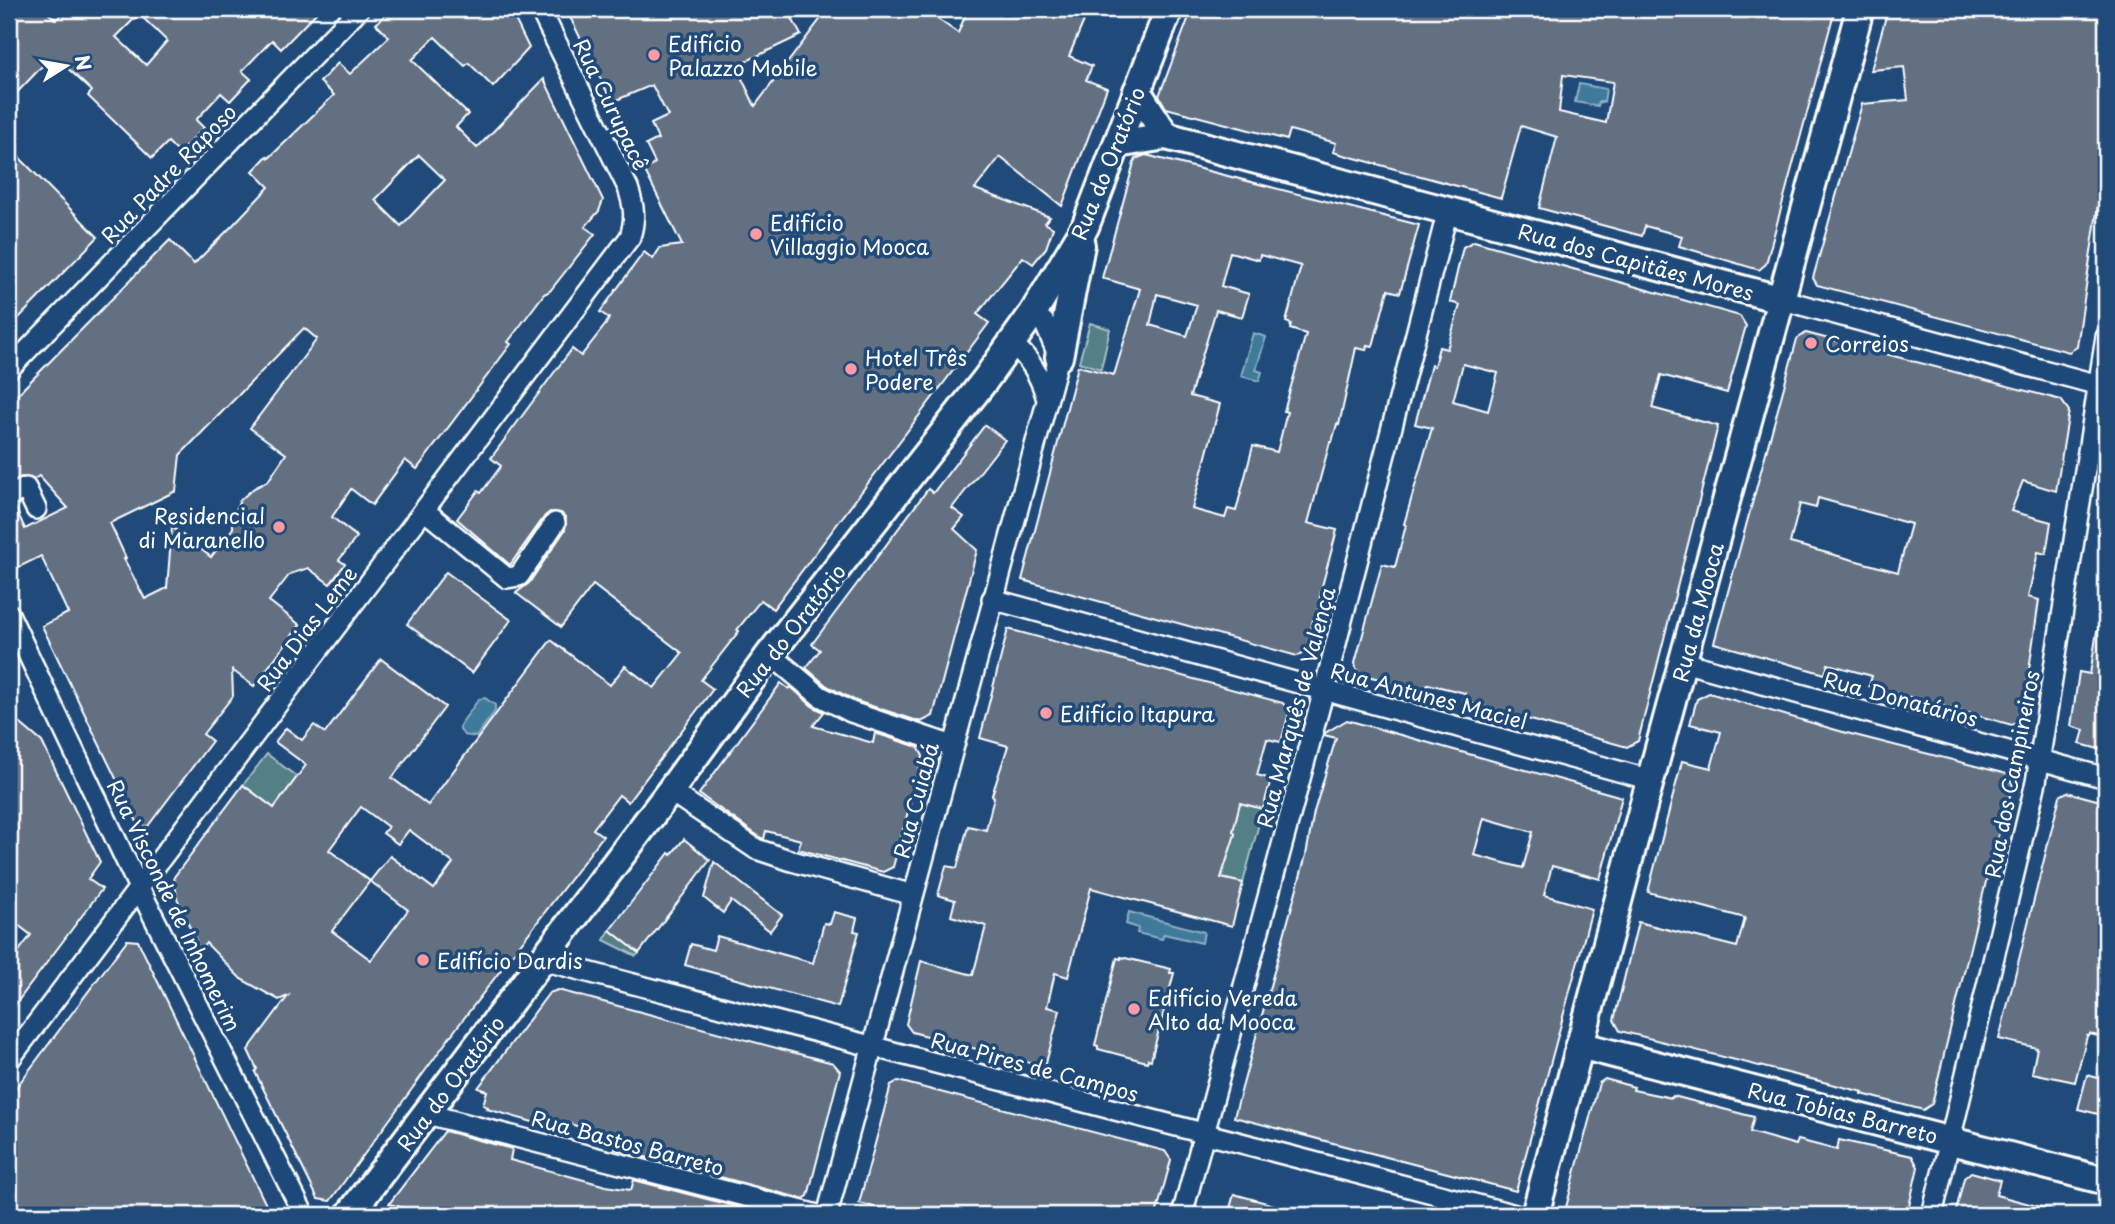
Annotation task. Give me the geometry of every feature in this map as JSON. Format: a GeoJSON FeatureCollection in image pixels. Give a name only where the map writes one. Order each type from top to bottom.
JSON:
{"type":"FeatureCollection","features":[{"type":"Feature","properties":{"kind":"street","name":"Rua Padre Raposo"},"geometry":{"type":"LineString","coordinates":[[9,369],[359,9]]}},
{"type":"Feature","properties":{"kind":"street","name":"Rua Curupacê"},"geometry":{"type":"LineString","coordinates":[[540,9],[628,188],[634,206],[635,221]]}},
{"type":"Feature","properties":{"kind":"street","name":"Rua do Oratório"},"geometry":{"type":"LineString","coordinates":[[349,1215],[670,791],[770,654],[1013,343],[1085,227],[1169,9]]}},
{"type":"Feature","properties":{"kind":"street","name":"Rua da Mooca"},"geometry":{"type":"LineString","coordinates":[[1535,1215],[1860,9]]}},
{"type":"Feature","properties":{"kind":"street"},"geometry":{"type":"LineString","coordinates":[[1137,91],[1166,136]]}},
{"type":"Feature","properties":{"kind":"street","name":"Rua dos Capitães Mores"},"geometry":{"type":"LineString","coordinates":[[1117,144],[1166,136],[2103,386]]}},
{"type":"Feature","properties":{"kind":"street","name":"Rua Marquês de Valença"},"geometry":{"type":"LineString","coordinates":[[1182,1215],[1324,690],[1448,210]]}},
{"type":"Feature","properties":{"kind":"street","name":"Rua Dias Leme"},"geometry":{"type":"LineString","coordinates":[[9,1060],[630,237],[635,221]]}},
{"type":"Feature","properties":{"kind":"street"},"geometry":{"type":"LineString","coordinates":[[1059,357],[1085,227]]}},
{"type":"Feature","properties":{"kind":"street"},"geometry":{"type":"LineString","coordinates":[[1033,313],[1044,322],[1059,357]]}},
{"type":"Feature","properties":{"kind":"street","name":"Rua dos Campineiros"},"geometry":{"type":"LineString","coordinates":[[1931,1215],[2040,760],[2103,386],[2106,337]]}},
{"type":"Feature","properties":{"kind":"street"},"geometry":{"type":"LineString","coordinates":[[1013,343],[1027,356],[1037,371],[1046,396]]}},
{"type":"Feature","properties":{"kind":"street","name":"Rua Cuiabá"},"geometry":{"type":"LineString","coordinates":[[827,1215],[1046,396],[1059,357]]}},
{"type":"Feature","properties":{"kind":"street"},"geometry":{"type":"LineString","coordinates":[[9,496],[26,488],[36,509]]}},
{"type":"Feature","properties":{"kind":"street"},"geometry":{"type":"LineString","coordinates":[[424,510],[507,578],[519,576],[555,523]]}},
{"type":"Feature","properties":{"kind":"street","name":"Rua Antunes Maciel"},"geometry":{"type":"LineString","coordinates":[[992,599],[1651,780]]}},
{"type":"Feature","properties":{"kind":"street","name":"Rua Visconde de Inhomerim"},"geometry":{"type":"LineString","coordinates":[[9,614],[138,886],[304,1215]]}},
{"type":"Feature","properties":{"kind":"street"},"geometry":{"type":"LineString","coordinates":[[770,654],[820,696],[851,712],[953,747]]}},
{"type":"Feature","properties":{"kind":"street","name":"Rua Donatários"},"geometry":{"type":"LineString","coordinates":[[1683,662],[2106,778]]}},
{"type":"Feature","properties":{"kind":"street"},"geometry":{"type":"LineString","coordinates":[[670,791],[756,849],[913,895]]}},
{"type":"Feature","properties":{"kind":"street","name":"Rua Pires de Campos"},"geometry":{"type":"LineString","coordinates":[[542,960],[1516,1215]]}},
{"type":"Feature","properties":{"kind":"street","name":"Rua Tobias Barreto"},"geometry":{"type":"LineString","coordinates":[[1579,1045],[2106,1181]]}},
{"type":"Feature","properties":{"kind":"street","name":"Rua Bastos Barreto"},"geometry":{"type":"LineString","coordinates":[[427,1114],[818,1215]]}},
{"type":"Feature","properties":{"kind":"green space"},"geometry":{"type":"Polygon","coordinates":[[[1090,323],[1110,329],[1101,369],[1079,362],[1090,323]]]}},
{"type":"Feature","properties":{"kind":"green space"},"geometry":{"type":"Polygon","coordinates":[[[267,754],[297,777],[274,808],[243,785],[267,754]]]}},
{"type":"Feature","properties":{"kind":"green space"},"geometry":{"type":"Polygon","coordinates":[[[1230,800],[1263,809],[1243,883],[1221,878],[1235,834],[1230,800]]]}},
{"type":"Feature","properties":{"kind":"green space"},"geometry":{"type":"Polygon","coordinates":[[[610,930],[639,953],[636,956],[604,940],[610,930]]]}},
{"type":"Feature","properties":{"kind":"water"},"geometry":{"type":"Polygon","coordinates":[[[1579,84],[1606,89],[1604,102],[1599,102],[1598,106],[1575,102],[1579,84]]]}},
{"type":"Feature","properties":{"kind":"water"},"geometry":{"type":"Polygon","coordinates":[[[1253,333],[1266,337],[1256,370],[1262,372],[1259,381],[1241,376],[1253,333]]]}},
{"type":"Feature","properties":{"kind":"water"},"geometry":{"type":"Polygon","coordinates":[[[485,698],[495,705],[495,711],[476,737],[464,735],[460,725],[479,699],[485,698]]]}},
{"type":"Feature","properties":{"kind":"water"},"geometry":{"type":"Polygon","coordinates":[[[1129,912],[1204,932],[1202,943],[1164,934],[1162,939],[1137,933],[1138,928],[1126,924],[1129,912]]]}},
{"type":"Feature","properties":{"kind":"building"},"geometry":{"type":"Polygon","coordinates":[[[9,9],[44,9],[56,20],[66,9],[320,9],[281,49],[272,40],[242,71],[251,79],[230,101],[221,93],[196,120],[204,128],[179,153],[168,142],[152,158],[88,96],[92,91],[62,63],[58,67],[49,59],[9,101],[9,9]],[[139,14],[116,37],[146,65],[167,41],[139,14]]]}},
{"type":"Feature","properties":{"kind":"building"},"geometry":{"type":"Polygon","coordinates":[[[391,9],[510,9],[529,48],[493,87],[469,63],[465,66],[435,37],[412,60],[468,114],[456,127],[477,148],[544,79],[603,200],[599,211],[585,227],[595,234],[550,291],[544,294],[508,342],[511,344],[417,469],[405,460],[372,505],[351,489],[332,517],[357,537],[339,560],[345,564],[330,584],[308,568],[290,574],[269,601],[300,625],[254,686],[232,670],[233,696],[203,734],[212,741],[148,826],[139,826],[42,626],[68,613],[41,556],[15,569],[9,556],[9,508],[15,507],[25,529],[68,508],[39,476],[34,479],[21,477],[9,483],[9,403],[170,240],[194,264],[233,225],[269,187],[253,171],[334,95],[320,82],[338,63],[350,74],[389,37],[376,24],[391,9]],[[419,155],[375,200],[401,226],[445,180],[419,155]],[[304,328],[180,455],[176,491],[110,523],[126,558],[124,559],[145,599],[167,588],[172,527],[211,557],[233,528],[233,517],[240,500],[268,481],[286,454],[250,428],[317,339],[304,328]]]}},
{"type":"Feature","properties":{"kind":"building"},"geometry":{"type":"Polygon","coordinates":[[[566,9],[787,9],[801,35],[736,66],[755,106],[828,9],[923,9],[958,33],[968,9],[1089,9],[1069,56],[1092,66],[1086,80],[1107,88],[1062,206],[1000,157],[975,189],[1050,217],[1045,223],[1053,228],[1046,248],[1033,264],[1023,257],[977,314],[989,323],[773,609],[761,600],[737,630],[739,631],[701,680],[713,689],[628,802],[619,795],[593,829],[603,836],[458,1026],[330,1201],[318,1199],[255,1072],[257,1069],[248,1050],[288,996],[279,1000],[241,979],[206,943],[200,951],[177,898],[174,877],[243,785],[274,808],[306,765],[275,742],[286,728],[302,740],[314,725],[325,733],[381,659],[445,707],[392,778],[428,805],[551,640],[610,685],[625,666],[654,688],[682,653],[593,585],[561,627],[516,593],[529,583],[565,530],[566,518],[561,513],[550,512],[545,516],[510,565],[457,519],[501,466],[491,458],[572,349],[581,356],[606,324],[609,318],[600,312],[644,252],[653,259],[660,248],[682,245],[645,171],[655,163],[646,145],[658,139],[651,124],[668,116],[652,85],[612,102],[566,9]],[[361,807],[329,850],[370,881],[390,856],[434,889],[453,863],[409,830],[398,844],[383,833],[388,827],[361,807]],[[370,881],[332,931],[371,960],[408,910],[370,881]]]}},
{"type":"Feature","properties":{"kind":"building"},"geometry":{"type":"Polygon","coordinates":[[[1192,9],[1782,9],[1834,13],[1766,264],[1759,270],[1679,246],[1682,236],[1645,226],[1642,236],[1539,208],[1557,137],[1521,126],[1501,198],[1333,152],[1336,143],[1290,130],[1287,140],[1166,108],[1159,96],[1192,9]],[[1563,75],[1559,112],[1606,123],[1613,82],[1563,75]]]}},
{"type":"Feature","properties":{"kind":"building"},"geometry":{"type":"Polygon","coordinates":[[[1888,9],[2106,9],[2106,151],[2077,347],[2069,352],[1817,285],[1813,278],[1862,104],[1908,100],[1904,67],[1871,70],[1888,9]]]}},
{"type":"Feature","properties":{"kind":"building"},"geometry":{"type":"Polygon","coordinates":[[[9,147],[98,237],[9,328],[9,147]]]}},
{"type":"Feature","properties":{"kind":"building"},"geometry":{"type":"Polygon","coordinates":[[[1146,155],[1419,225],[1400,293],[1388,290],[1373,346],[1367,345],[1366,350],[1356,348],[1339,425],[1337,424],[1330,442],[1308,523],[1337,530],[1321,590],[1317,620],[1313,620],[1306,651],[1297,656],[1022,580],[1078,366],[1114,375],[1140,289],[1102,278],[1135,159],[1146,155]],[[1230,252],[1221,286],[1249,294],[1242,317],[1216,310],[1190,396],[1220,404],[1192,509],[1225,518],[1228,509],[1236,511],[1253,446],[1277,452],[1287,412],[1284,411],[1306,334],[1290,329],[1291,324],[1286,322],[1301,266],[1260,255],[1259,260],[1230,252]],[[1157,294],[1150,325],[1187,336],[1197,305],[1157,294]]]}},
{"type":"Feature","properties":{"kind":"building"},"geometry":{"type":"Polygon","coordinates":[[[1474,241],[1740,316],[1746,326],[1727,393],[1661,375],[1652,408],[1718,426],[1638,741],[1627,747],[1463,701],[1465,693],[1428,684],[1426,691],[1360,674],[1356,669],[1355,663],[1382,564],[1395,567],[1406,525],[1404,524],[1432,428],[1415,424],[1431,365],[1434,366],[1439,347],[1447,349],[1460,305],[1450,302],[1463,247],[1474,241]],[[1463,364],[1453,401],[1488,411],[1498,373],[1463,364]]]}},
{"type":"Feature","properties":{"kind":"building"},"geometry":{"type":"Polygon","coordinates":[[[1806,333],[2061,400],[2069,411],[2056,491],[2023,481],[2011,511],[2051,522],[2046,554],[2038,552],[2028,597],[2039,600],[2022,719],[2012,725],[1869,686],[1872,676],[1828,664],[1825,674],[1714,643],[1797,339],[1806,333]],[[1818,498],[1816,508],[1800,504],[1790,543],[1898,572],[1911,524],[1818,498]]]}},
{"type":"Feature","properties":{"kind":"building"},"geometry":{"type":"Polygon","coordinates":[[[985,425],[1005,440],[952,508],[964,517],[954,529],[977,550],[933,716],[921,722],[856,701],[827,686],[806,668],[820,650],[812,644],[928,489],[933,493],[985,425]]]}},
{"type":"Feature","properties":{"kind":"building"},"geometry":{"type":"Polygon","coordinates":[[[446,572],[511,620],[472,673],[407,624],[446,572]]]}},
{"type":"Feature","properties":{"kind":"building"},"geometry":{"type":"Polygon","coordinates":[[[1008,629],[1283,703],[1289,713],[1281,742],[1267,739],[1257,775],[1271,779],[1263,809],[1240,803],[1233,831],[1235,834],[1221,878],[1243,883],[1232,926],[1091,888],[1068,977],[1055,973],[1047,1007],[1060,1010],[1045,1067],[912,1032],[906,1024],[921,961],[973,975],[986,926],[951,916],[955,900],[938,895],[946,866],[957,868],[968,826],[986,830],[994,797],[992,795],[1008,746],[980,738],[1008,629]]]}},
{"type":"Feature","properties":{"kind":"building"},"geometry":{"type":"Polygon","coordinates":[[[2097,631],[2106,631],[2106,751],[2080,744],[2084,730],[2071,726],[2079,672],[2090,674],[2097,631]]]}},
{"type":"Feature","properties":{"kind":"building"},"geometry":{"type":"Polygon","coordinates":[[[781,683],[789,689],[791,687],[812,706],[824,712],[813,726],[873,743],[875,733],[918,747],[923,756],[893,867],[883,872],[798,849],[801,840],[766,831],[764,839],[761,838],[699,794],[781,683]]]}},
{"type":"Feature","properties":{"kind":"building"},"geometry":{"type":"Polygon","coordinates":[[[1709,693],[1843,732],[2007,774],[2013,785],[1992,857],[1932,1104],[1923,1110],[1862,1094],[1863,1092],[1620,1031],[1614,1020],[1638,922],[1737,947],[1745,918],[1648,892],[1682,761],[1711,768],[1721,732],[1690,724],[1697,699],[1709,693]]]}},
{"type":"Feature","properties":{"kind":"building"},"geometry":{"type":"Polygon","coordinates":[[[9,714],[42,742],[100,862],[88,879],[102,889],[9,1013],[9,964],[31,935],[9,918],[9,714]]]}},
{"type":"Feature","properties":{"kind":"building"},"geometry":{"type":"Polygon","coordinates":[[[1347,720],[1622,797],[1600,879],[1552,866],[1544,895],[1592,909],[1516,1191],[1234,1117],[1336,738],[1324,735],[1347,720]],[[1484,818],[1474,855],[1523,868],[1533,832],[1484,818]]]}},
{"type":"Feature","properties":{"kind":"building"},"geometry":{"type":"Polygon","coordinates":[[[2067,792],[2104,802],[2100,815],[2106,816],[2106,1038],[2090,1034],[2087,1036],[2075,1082],[2032,1073],[2037,1048],[1999,1039],[2060,796],[2067,792]]]}},
{"type":"Feature","properties":{"kind":"building"},"geometry":{"type":"Polygon","coordinates":[[[684,839],[710,860],[639,953],[610,930],[669,853],[671,855],[684,839]]]}},
{"type":"Feature","properties":{"kind":"building"},"geometry":{"type":"Polygon","coordinates":[[[714,862],[782,915],[770,931],[731,901],[723,913],[704,898],[714,862]]]}},
{"type":"Feature","properties":{"kind":"building"},"geometry":{"type":"Polygon","coordinates":[[[834,912],[857,918],[854,931],[859,932],[838,1007],[685,965],[691,944],[713,950],[717,936],[813,963],[824,923],[830,924],[834,912]]]}},
{"type":"Feature","properties":{"kind":"building"},"geometry":{"type":"Polygon","coordinates":[[[127,940],[138,941],[271,1215],[15,1215],[9,1211],[9,1097],[127,940]]]}},
{"type":"Feature","properties":{"kind":"building","name":"Edifício Vereda Alto da Mooca"},"geometry":{"type":"Polygon","coordinates":[[[1117,958],[1171,969],[1170,973],[1174,973],[1151,1060],[1148,1059],[1147,1062],[1098,1049],[1095,1045],[1117,958]]]}},
{"type":"Feature","properties":{"kind":"building"},"geometry":{"type":"Polygon","coordinates":[[[558,990],[833,1063],[840,1071],[808,1196],[803,1199],[615,1149],[618,1138],[570,1124],[568,1132],[487,1109],[488,1107],[483,1105],[487,1091],[478,1088],[549,993],[558,990]]]}},
{"type":"Feature","properties":{"kind":"building"},"geometry":{"type":"Polygon","coordinates":[[[2087,1075],[2106,1080],[2106,1116],[2078,1109],[2087,1075]]]}},
{"type":"Feature","properties":{"kind":"building"},"geometry":{"type":"Polygon","coordinates":[[[1605,1079],[1634,1087],[1633,1090],[1672,1098],[1673,1096],[1754,1117],[1750,1132],[1796,1145],[1798,1140],[1837,1150],[1839,1140],[1912,1156],[1918,1167],[1907,1215],[1564,1215],[1599,1083],[1605,1079]]]}},
{"type":"Feature","properties":{"kind":"building"},"geometry":{"type":"Polygon","coordinates":[[[898,1081],[1165,1151],[1171,1160],[1156,1215],[886,1215],[887,1210],[859,1203],[891,1085],[898,1081]]]}},
{"type":"Feature","properties":{"kind":"building"},"geometry":{"type":"Polygon","coordinates":[[[445,1131],[512,1149],[510,1160],[606,1186],[631,1190],[634,1180],[768,1215],[431,1215],[389,1204],[445,1131]]]}},
{"type":"Feature","properties":{"kind":"building"},"geometry":{"type":"Polygon","coordinates":[[[1971,1172],[2000,1180],[1996,1195],[2052,1210],[2052,1215],[1955,1215],[1964,1178],[1971,1172]]]}},
{"type":"Feature","properties":{"kind":"building"},"geometry":{"type":"Polygon","coordinates":[[[1234,1194],[1292,1210],[1291,1215],[1228,1215],[1234,1194]]]}},
{"type":"Feature","properties":{"kind":"place","name":"Edifício Palazzo Mobile"},"geometry":{"type":"Point","coordinates":[654,55]}},
{"type":"Feature","properties":{"kind":"place","name":"Edifício Villaggio Mooca"},"geometry":{"type":"Point","coordinates":[756,234]}},
{"type":"Feature","properties":{"kind":"place","name":"Correios"},"geometry":{"type":"Point","coordinates":[1811,343]}},
{"type":"Feature","properties":{"kind":"place","name":"Hotel Três Podere"},"geometry":{"type":"Point","coordinates":[851,369]}},
{"type":"Feature","properties":{"kind":"place","name":"Residencial di Maranello"},"geometry":{"type":"Point","coordinates":[279,527]}},
{"type":"Feature","properties":{"kind":"place","name":"Edifício Itapura"},"geometry":{"type":"Point","coordinates":[1046,713]}},
{"type":"Feature","properties":{"kind":"place","name":"Edifício Dardis"},"geometry":{"type":"Point","coordinates":[423,960]}},
{"type":"Feature","properties":{"kind":"place","name":"Edifício Vereda Alto da Mooca"},"geometry":{"type":"Point","coordinates":[1134,1009]}}]}
